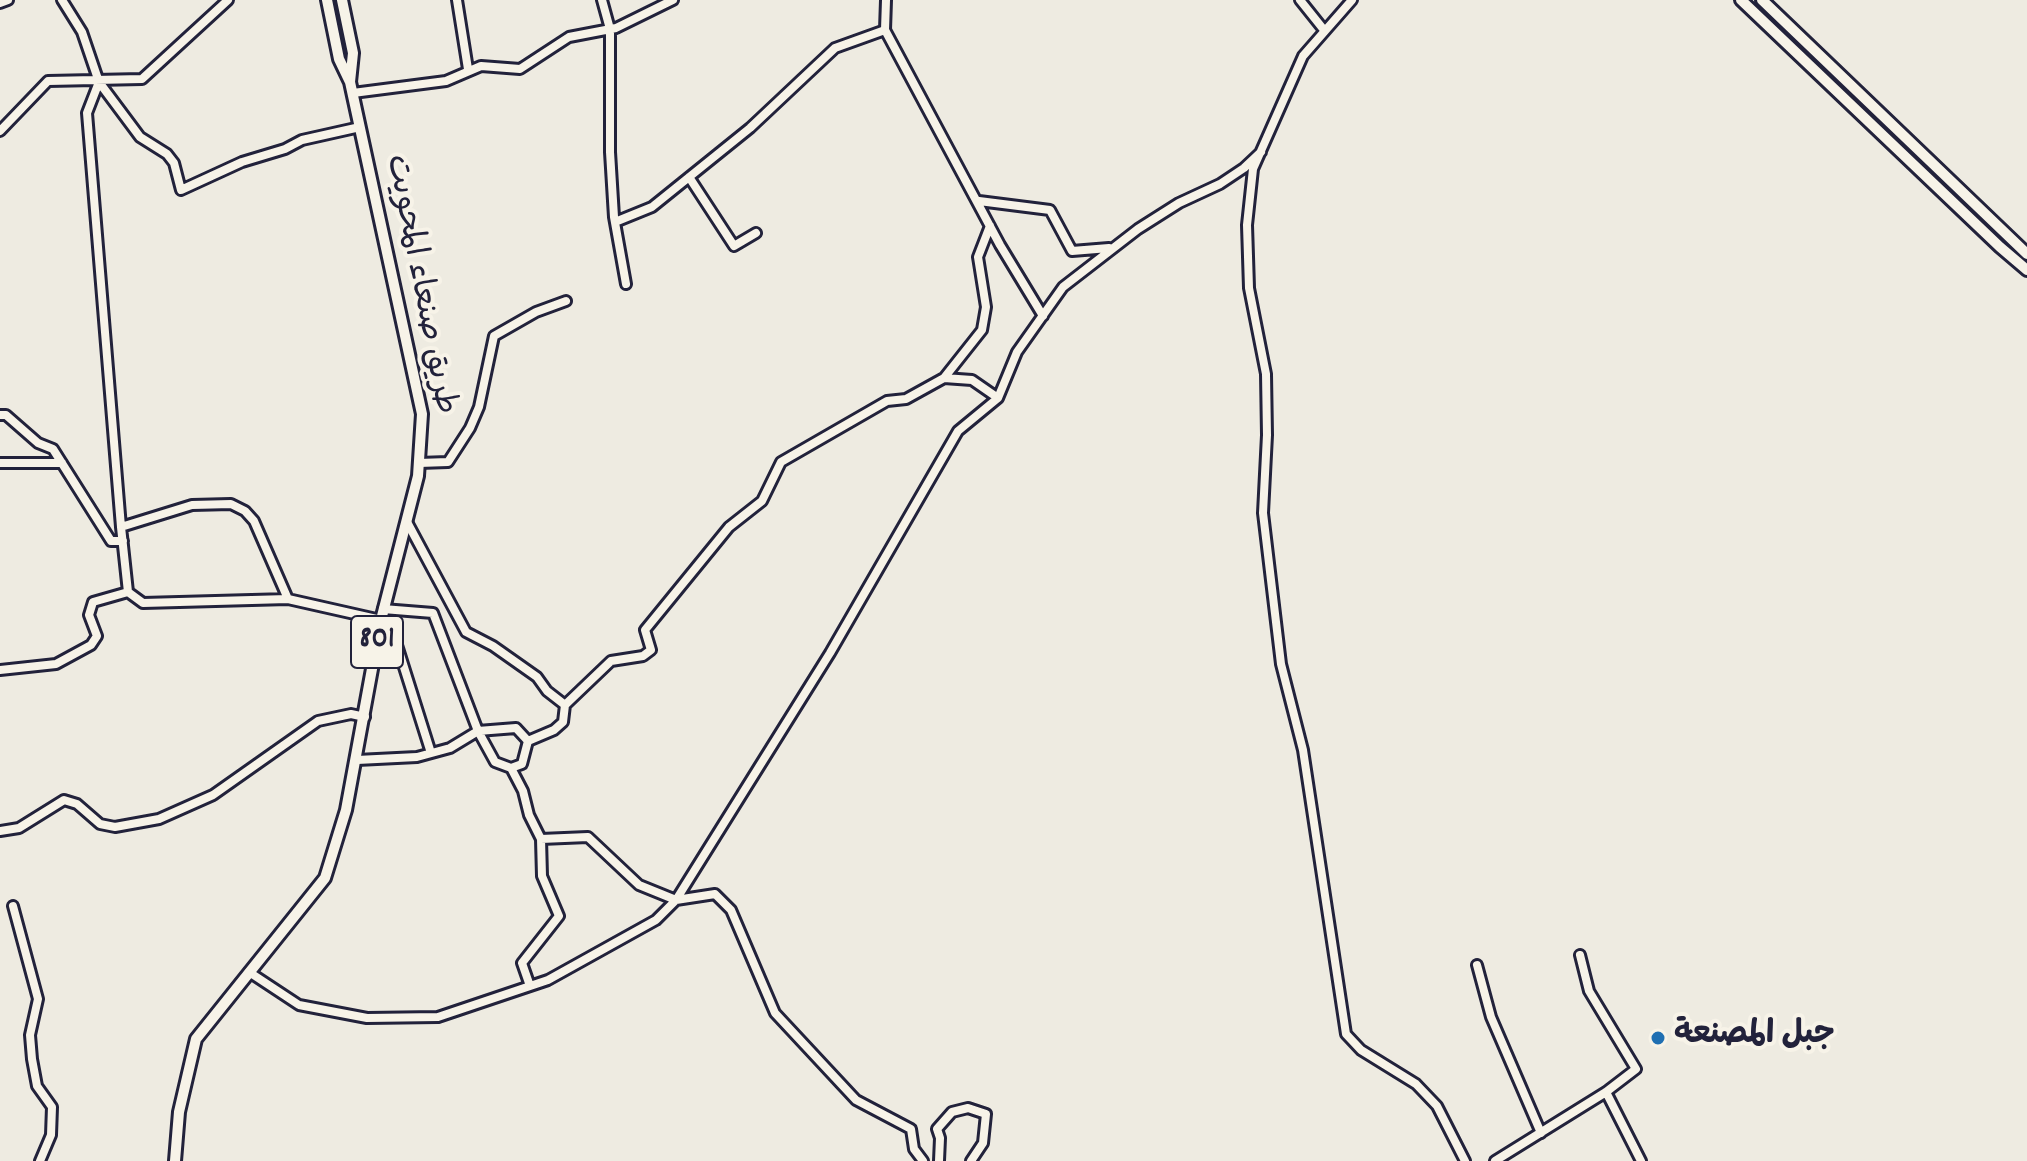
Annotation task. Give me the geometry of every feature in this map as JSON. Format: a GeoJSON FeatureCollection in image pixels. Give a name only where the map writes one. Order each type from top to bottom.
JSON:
{"type":"FeatureCollection","features":[{"type":"Feature","properties":{"kind":"main road","name":"طريق صنعاء المحويت"},"geometry":{"type":"LineString","coordinates":[[175,1161],[179,1112],[196,1039],[325,878],[346,810],[382,614],[419,463],[422,414],[352,88],[339,59],[327,0]]}},
{"type":"Feature","properties":{"kind":"main road","name":"طريق صنعاء المحويت"},"geometry":{"type":"LineString","coordinates":[[342,0],[353,53],[352,88]]}},
{"type":"Feature","properties":{"kind":"main road"},"geometry":{"type":"LineString","coordinates":[[1741,0],[2027,270]]}},
{"type":"Feature","properties":{"kind":"main road"},"geometry":{"type":"LineString","coordinates":[[1762,0],[2027,254]]}},
{"type":"Feature","properties":{"kind":"street"},"geometry":{"type":"LineString","coordinates":[[0,3],[8,0]]}},
{"type":"Feature","properties":{"kind":"street"},"geometry":{"type":"LineString","coordinates":[[62,0],[82,32],[99,82],[140,137],[167,154],[174,163],[181,190],[242,162],[285,149],[302,140],[360,127]]}},
{"type":"Feature","properties":{"kind":"street"},"geometry":{"type":"LineString","coordinates":[[0,131],[48,81],[142,79],[228,0]]}},
{"type":"Feature","properties":{"kind":"street"},"geometry":{"type":"LineString","coordinates":[[457,0],[468,69]]}},
{"type":"Feature","properties":{"kind":"street"},"geometry":{"type":"LineString","coordinates":[[602,0],[610,29],[610,152],[615,222],[626,284]]}},
{"type":"Feature","properties":{"kind":"street"},"geometry":{"type":"LineString","coordinates":[[352,88],[439,82],[468,69],[488,66],[520,69],[574,35],[610,29],[673,0]]}},
{"type":"Feature","properties":{"kind":"street"},"geometry":{"type":"LineString","coordinates":[[886,0],[885,30],[990,226],[1043,316]]}},
{"type":"Feature","properties":{"kind":"street"},"geometry":{"type":"LineString","coordinates":[[1300,0],[1324,30]]}},
{"type":"Feature","properties":{"kind":"street"},"geometry":{"type":"LineString","coordinates":[[1352,0],[1303,56],[1253,169],[1247,225],[1249,288],[1266,374],[1263,513],[1281,664],[1303,750],[1346,1034],[1361,1050],[1416,1084],[1437,1106],[1465,1161]]}},
{"type":"Feature","properties":{"kind":"street"},"geometry":{"type":"LineString","coordinates":[[615,222],[652,207],[750,128],[835,48],[885,30]]}},
{"type":"Feature","properties":{"kind":"street"},"geometry":{"type":"LineString","coordinates":[[99,82],[87,113],[128,592],[143,603],[288,599],[382,614],[433,613],[478,731],[495,762],[511,768],[522,764],[528,741]]}},
{"type":"Feature","properties":{"kind":"street"},"geometry":{"type":"LineString","coordinates":[[249,972],[299,1005],[367,1018],[438,1017],[548,980],[656,920],[676,900],[830,653],[958,431],[998,398],[1017,352],[1063,287],[1110,248],[1179,203],[1220,184],[1261,152]]}},
{"type":"Feature","properties":{"kind":"street"},"geometry":{"type":"LineString","coordinates":[[689,177],[734,246],[756,233]]}},
{"type":"Feature","properties":{"kind":"street"},"geometry":{"type":"LineString","coordinates":[[979,201],[1050,210],[1072,251],[1110,248]]}},
{"type":"Feature","properties":{"kind":"street"},"geometry":{"type":"LineString","coordinates":[[528,741],[554,730],[563,722],[565,705],[611,661],[643,656],[651,650],[645,630],[729,527],[762,501],[781,462],[887,401],[906,399],[944,378],[982,330],[986,307],[978,257],[990,226]]}},
{"type":"Feature","properties":{"kind":"street"},"geometry":{"type":"LineString","coordinates":[[419,463],[448,462],[470,428],[479,407],[494,336],[536,312],[566,301]]}},
{"type":"Feature","properties":{"kind":"street"},"geometry":{"type":"LineString","coordinates":[[944,378],[972,380],[998,398]]}},
{"type":"Feature","properties":{"kind":"street"},"geometry":{"type":"LineString","coordinates":[[0,415],[6,415],[38,443],[53,449],[111,541],[123,541]]}},
{"type":"Feature","properties":{"kind":"street"},"geometry":{"type":"LineString","coordinates":[[0,463],[62,463]]}},
{"type":"Feature","properties":{"kind":"street"},"geometry":{"type":"LineString","coordinates":[[121,527],[192,505],[231,504],[245,511],[254,521],[288,599]]}},
{"type":"Feature","properties":{"kind":"street"},"geometry":{"type":"LineString","coordinates":[[407,522],[466,632],[493,646],[537,677],[547,691],[565,705]]}},
{"type":"Feature","properties":{"kind":"street"},"geometry":{"type":"LineString","coordinates":[[0,670],[56,664],[91,645],[97,636],[89,615],[93,602],[128,592]]}},
{"type":"Feature","properties":{"kind":"street"},"geometry":{"type":"LineString","coordinates":[[377,640],[397,645],[431,753]]}},
{"type":"Feature","properties":{"kind":"street"},"geometry":{"type":"LineString","coordinates":[[0,831],[19,828],[64,800],[77,804],[100,824],[115,827],[159,819],[213,795],[318,721],[351,714],[365,717]]}},
{"type":"Feature","properties":{"kind":"street"},"geometry":{"type":"LineString","coordinates":[[357,760],[417,757],[450,748],[478,731],[516,728],[528,741]]}},
{"type":"Feature","properties":{"kind":"street"},"geometry":{"type":"LineString","coordinates":[[511,768],[541,839],[542,876],[559,916],[522,963],[530,986]]}},
{"type":"Feature","properties":{"kind":"street"},"geometry":{"type":"LineString","coordinates":[[541,839],[588,837],[639,885],[676,900],[715,894],[731,910],[775,1013],[856,1100],[911,1129],[914,1149],[923,1161]]}},
{"type":"Feature","properties":{"kind":"street"},"geometry":{"type":"LineString","coordinates":[[13,906],[38,999],[30,1035],[37,1086],[52,1107],[51,1135],[40,1161]]}},
{"type":"Feature","properties":{"kind":"street"},"geometry":{"type":"LineString","coordinates":[[1495,1161],[1606,1092],[1636,1069],[1589,991],[1580,955]]}},
{"type":"Feature","properties":{"kind":"street"},"geometry":{"type":"LineString","coordinates":[[1477,965],[1491,1017],[1541,1133]]}},
{"type":"Feature","properties":{"kind":"street"},"geometry":{"type":"LineString","coordinates":[[1606,1092],[1641,1161]]}},
{"type":"Feature","properties":{"kind":"street"},"geometry":{"type":"LineString","coordinates":[[939,1161],[940,1138],[937,1129],[952,1112],[968,1108],[986,1114],[983,1143],[971,1161]]}},
{"type":"Feature","properties":{"kind":"place","name":"جبل المصنعة"},"geometry":{"type":"Point","coordinates":[1658,1038]}}]}
